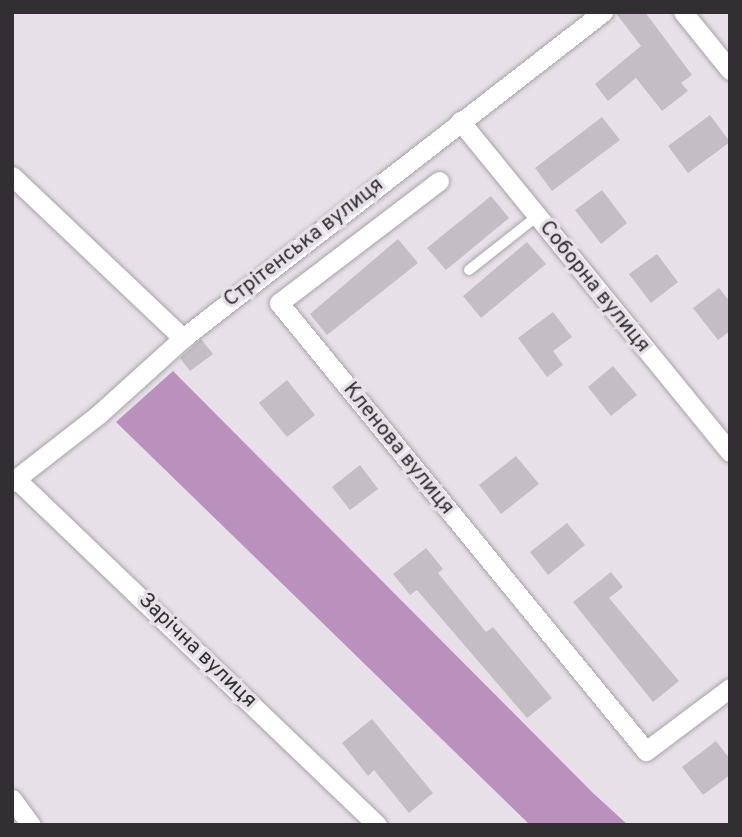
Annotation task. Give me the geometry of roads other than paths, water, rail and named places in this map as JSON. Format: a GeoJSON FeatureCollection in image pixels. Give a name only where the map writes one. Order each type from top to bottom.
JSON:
{"type":"FeatureCollection","features":[{"type":"Feature","properties":{"kind":"street","name":"Стрітенська вулиця"},"geometry":{"type":"LineString","coordinates":[[14,481],[99,414],[183,338],[603,12]]}},
{"type":"Feature","properties":{"kind":"street"},"geometry":{"type":"LineString","coordinates":[[683,12],[730,69]]}},
{"type":"Feature","properties":{"kind":"street","name":"Соборна вулиця"},"geometry":{"type":"LineString","coordinates":[[460,121],[730,452]]}},
{"type":"Feature","properties":{"kind":"street"},"geometry":{"type":"LineString","coordinates":[[12,176],[183,338]]}},
{"type":"Feature","properties":{"kind":"street","name":"Кленова вулиця"},"geometry":{"type":"LineString","coordinates":[[439,181],[279,303],[646,751],[727,694]]}},
{"type":"Feature","properties":{"kind":"street","name":"Зарічна вулиця"},"geometry":{"type":"LineString","coordinates":[[14,481],[377,825]]}},
{"type":"Feature","properties":{"kind":"street"},"geometry":{"type":"LineString","coordinates":[[12,799],[32,825]]}},
{"type":"Feature","properties":{"kind":"lane"},"geometry":{"type":"LineString","coordinates":[[469,270],[536,217]]}}]}
